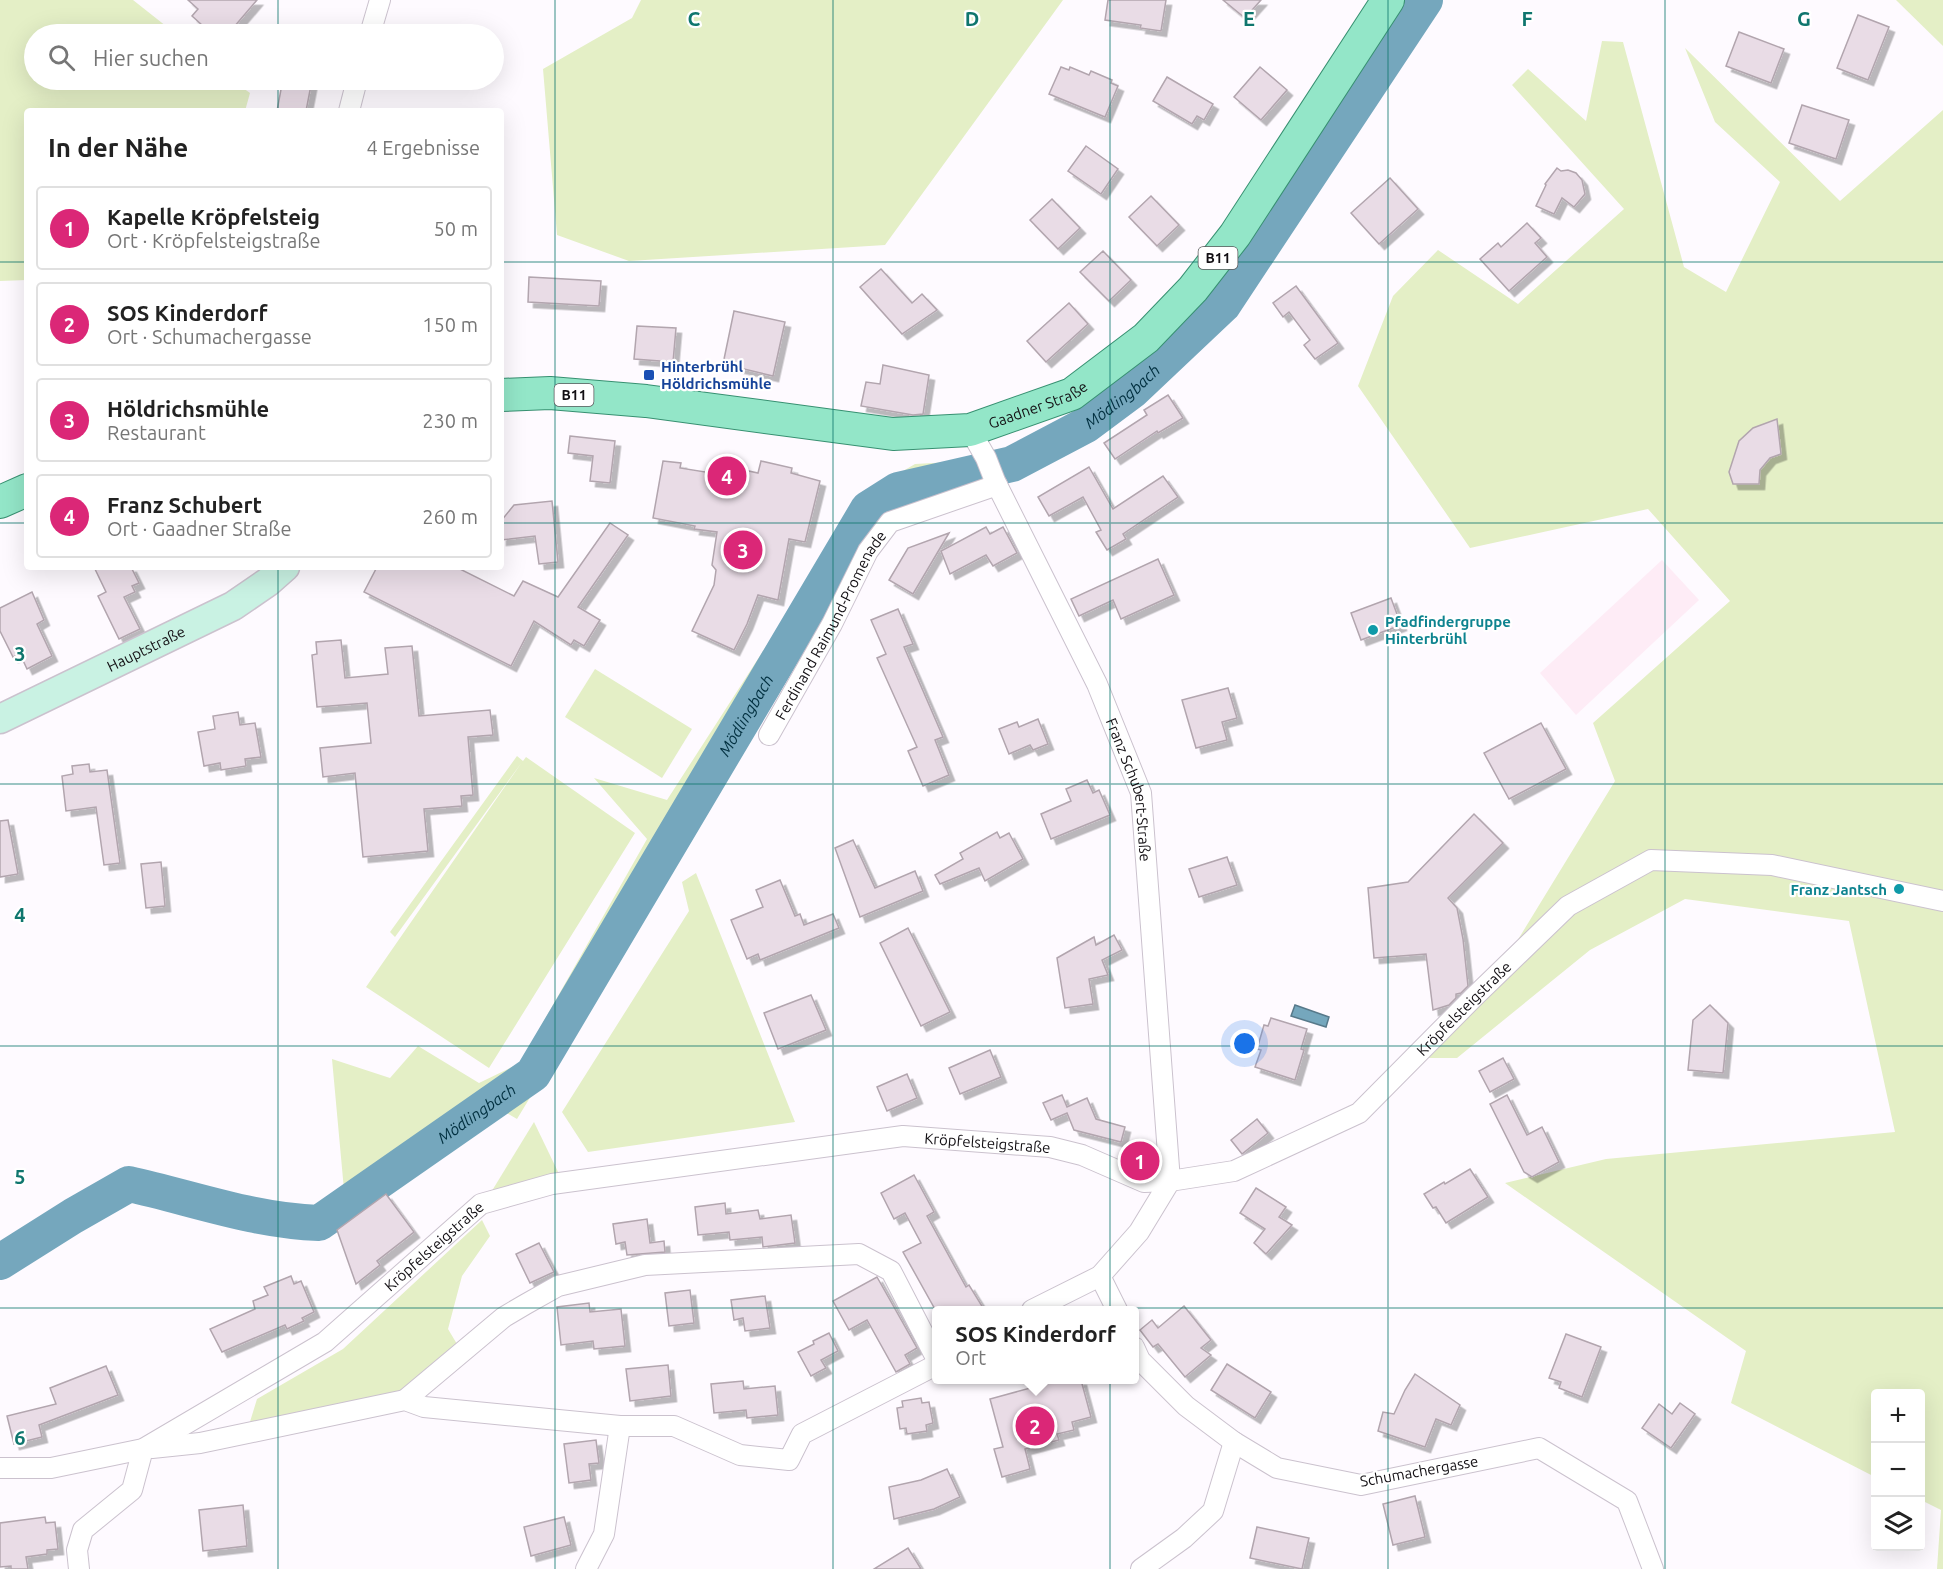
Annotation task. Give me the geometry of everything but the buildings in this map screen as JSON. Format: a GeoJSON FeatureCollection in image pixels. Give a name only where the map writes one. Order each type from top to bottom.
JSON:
{"type":"FeatureCollection","features":[{"type":"Feature","properties":{"kind":"main road","name":"Gaadner Straße"},"geometry":{"type":"LineString","coordinates":[[504,395],[550,393],[646,401],[893,434],[970,430],[1072,394],[1146,338],[1193,289],[1236,236],[1388,0]]}},
{"type":"Feature","properties":{"kind":"main road"},"geometry":{"type":"LineString","coordinates":[[0,502],[24,491]]}},
{"type":"Feature","properties":{"kind":"main road","name":"Hauptstraße"},"geometry":{"type":"LineString","coordinates":[[0,719],[233,606],[282,570]]}},
{"type":"Feature","properties":{"kind":"street"},"geometry":{"type":"LineString","coordinates":[[373,24],[380,0]]}},
{"type":"Feature","properties":{"kind":"street"},"geometry":{"type":"LineString","coordinates":[[350,108],[354,90]]}},
{"type":"Feature","properties":{"kind":"street","name":"Franz Schubert-Straße"},"geometry":{"type":"LineString","coordinates":[[970,430],[1097,684],[1141,793],[1170,1181]]}},
{"type":"Feature","properties":{"kind":"street","name":"Ferdinand Raimund-Promenade"},"geometry":{"type":"LineString","coordinates":[[769,735],[832,624],[868,551],[890,522],[996,483]]}},
{"type":"Feature","properties":{"kind":"street","name":"Kröpfelsteigstraße"},"geometry":{"type":"LineString","coordinates":[[0,1468],[51,1468],[143,1449],[325,1342],[482,1204],[552,1184],[903,1136],[1050,1147],[1082,1155],[1144,1182],[1170,1181],[1234,1171],[1359,1113],[1568,906],[1651,860],[1772,865],[1943,901]]}},
{"type":"Feature","properties":{"kind":"street"},"geometry":{"type":"LineString","coordinates":[[1042,1306],[1100,1276],[1139,1232],[1170,1181]]}},
{"type":"Feature","properties":{"kind":"street"},"geometry":{"type":"LineString","coordinates":[[79,1569],[77,1550],[83,1530],[132,1490],[143,1449],[200,1443],[405,1400],[504,1317],[558,1286],[645,1265],[859,1254],[891,1271],[932,1350]]}},
{"type":"Feature","properties":{"kind":"street"},"geometry":{"type":"LineString","coordinates":[[1100,1276],[1115,1306]]}},
{"type":"Feature","properties":{"kind":"street","name":"Schumachergasse"},"geometry":{"type":"LineString","coordinates":[[1139,1358],[1186,1406],[1234,1442],[1277,1468],[1361,1485],[1539,1448],[1627,1501],[1653,1569]]}},
{"type":"Feature","properties":{"kind":"street"},"geometry":{"type":"LineString","coordinates":[[405,1400],[424,1407],[620,1426],[674,1426],[740,1455],[789,1460],[802,1434],[932,1367]]}},
{"type":"Feature","properties":{"kind":"street"},"geometry":{"type":"LineString","coordinates":[[586,1569],[604,1534],[620,1426]]}},
{"type":"Feature","properties":{"kind":"street"},"geometry":{"type":"LineString","coordinates":[[1141,1569],[1184,1538],[1213,1511],[1234,1442]]}},
{"type":"Feature","properties":{"kind":"shaded area"},"geometry":{"type":"Polygon","coordinates":[[[1662,560],[1699,600],[1576,715],[1540,673],[1662,560]]]}},
{"type":"Feature","properties":{"kind":"green space"},"geometry":{"type":"Polygon","coordinates":[[[0,0],[133,0],[163,24],[24,24],[24,90],[246,90],[250,93],[246,108],[24,108],[24,280],[0,281],[0,0]]]}},
{"type":"Feature","properties":{"kind":"green space"},"geometry":{"type":"Polygon","coordinates":[[[641,0],[1063,0],[885,245],[629,261],[557,235],[543,69],[632,18],[641,0]]]}},
{"type":"Feature","properties":{"kind":"green space"},"geometry":{"type":"Polygon","coordinates":[[[1896,0],[1943,0],[1943,46],[1896,0]]]}},
{"type":"Feature","properties":{"kind":"green space"},"geometry":{"type":"Polygon","coordinates":[[[1602,41],[1623,42],[1684,267],[1726,292],[1780,182],[1715,122],[1685,48],[1840,201],[1943,110],[1943,1569],[1937,1569],[1941,1510],[1925,1502],[1925,1389],[1871,1389],[1871,1475],[1731,1403],[1746,1351],[1505,1183],[1606,1159],[1895,1132],[1849,921],[1685,899],[1590,950],[1457,1058],[1421,1058],[1481,1000],[1615,781],[1593,723],[1730,601],[1648,509],[1470,548],[1358,386],[1393,296],[1438,250],[1518,304],[1624,209],[1512,85],[1528,69],[1586,121],[1602,41]]]}},
{"type":"Feature","properties":{"kind":"green space"},"geometry":{"type":"Polygon","coordinates":[[[969,461],[979,480],[928,492],[871,522],[861,553],[517,1119],[481,1098],[344,1190],[332,1059],[390,1078],[418,1046],[479,1083],[520,1063],[647,839],[594,778],[667,800],[823,558],[857,498],[915,464],[969,461]]]}},
{"type":"Feature","properties":{"kind":"green space"},"geometry":{"type":"Polygon","coordinates":[[[595,669],[692,729],[662,778],[565,717],[595,669]]]}},
{"type":"Feature","properties":{"kind":"green space"},"geometry":{"type":"Polygon","coordinates":[[[517,756],[523,761],[526,757],[635,833],[489,1068],[366,987],[522,762],[395,937],[390,932],[517,756]]]}},
{"type":"Feature","properties":{"kind":"green space"},"geometry":{"type":"Polygon","coordinates":[[[696,873],[795,1122],[588,1152],[562,1112],[689,911],[682,882],[696,873]]]}},
{"type":"Feature","properties":{"kind":"green space"},"geometry":{"type":"Polygon","coordinates":[[[534,1122],[560,1176],[490,1194],[534,1122]]]}},
{"type":"Feature","properties":{"kind":"green space"},"geometry":{"type":"Polygon","coordinates":[[[482,1220],[490,1236],[462,1276],[448,1329],[457,1344],[410,1387],[365,1403],[249,1425],[257,1399],[343,1349],[482,1220]]]}},
{"type":"Feature","properties":{"kind":"water"},"geometry":{"type":"Polygon","coordinates":[[[1295,1005],[1329,1017],[1326,1027],[1291,1016],[1295,1005]]]}},
{"type":"Feature","properties":{"kind":"waterway","name":"Mödlingbach"},"geometry":{"type":"LineString","coordinates":[[0,1262],[129,1184],[271,1218],[319,1223],[533,1074],[868,509],[898,490],[1012,464],[1086,425],[1133,390],[1223,305],[1425,0]]}},
{"type":"Feature","properties":{"kind":"place","name":"Hinterbrühl Höldrichsmühle"},"geometry":{"type":"Point","coordinates":[649,375]}},
{"type":"Feature","properties":{"kind":"place","name":"Franz Schubert"},"geometry":{"type":"Point","coordinates":[727,476]}},
{"type":"Feature","properties":{"kind":"place","name":"Höldrichsmühle"},"geometry":{"type":"Point","coordinates":[743,550]}},
{"type":"Feature","properties":{"kind":"place","name":"Pfadfindergruppe Hinterbrühl"},"geometry":{"type":"Point","coordinates":[1373,630]}},
{"type":"Feature","properties":{"kind":"place","name":"Franz Jantsch"},"geometry":{"type":"Point","coordinates":[1899,889]}},
{"type":"Feature","properties":{"kind":"place","name":"Kapelle Kröpfelsteig"},"geometry":{"type":"Point","coordinates":[1140,1161]}},
{"type":"Feature","properties":{"kind":"place","name":"SOS Kinderdorf"},"geometry":{"type":"Point","coordinates":[1035,1426]}}]}
